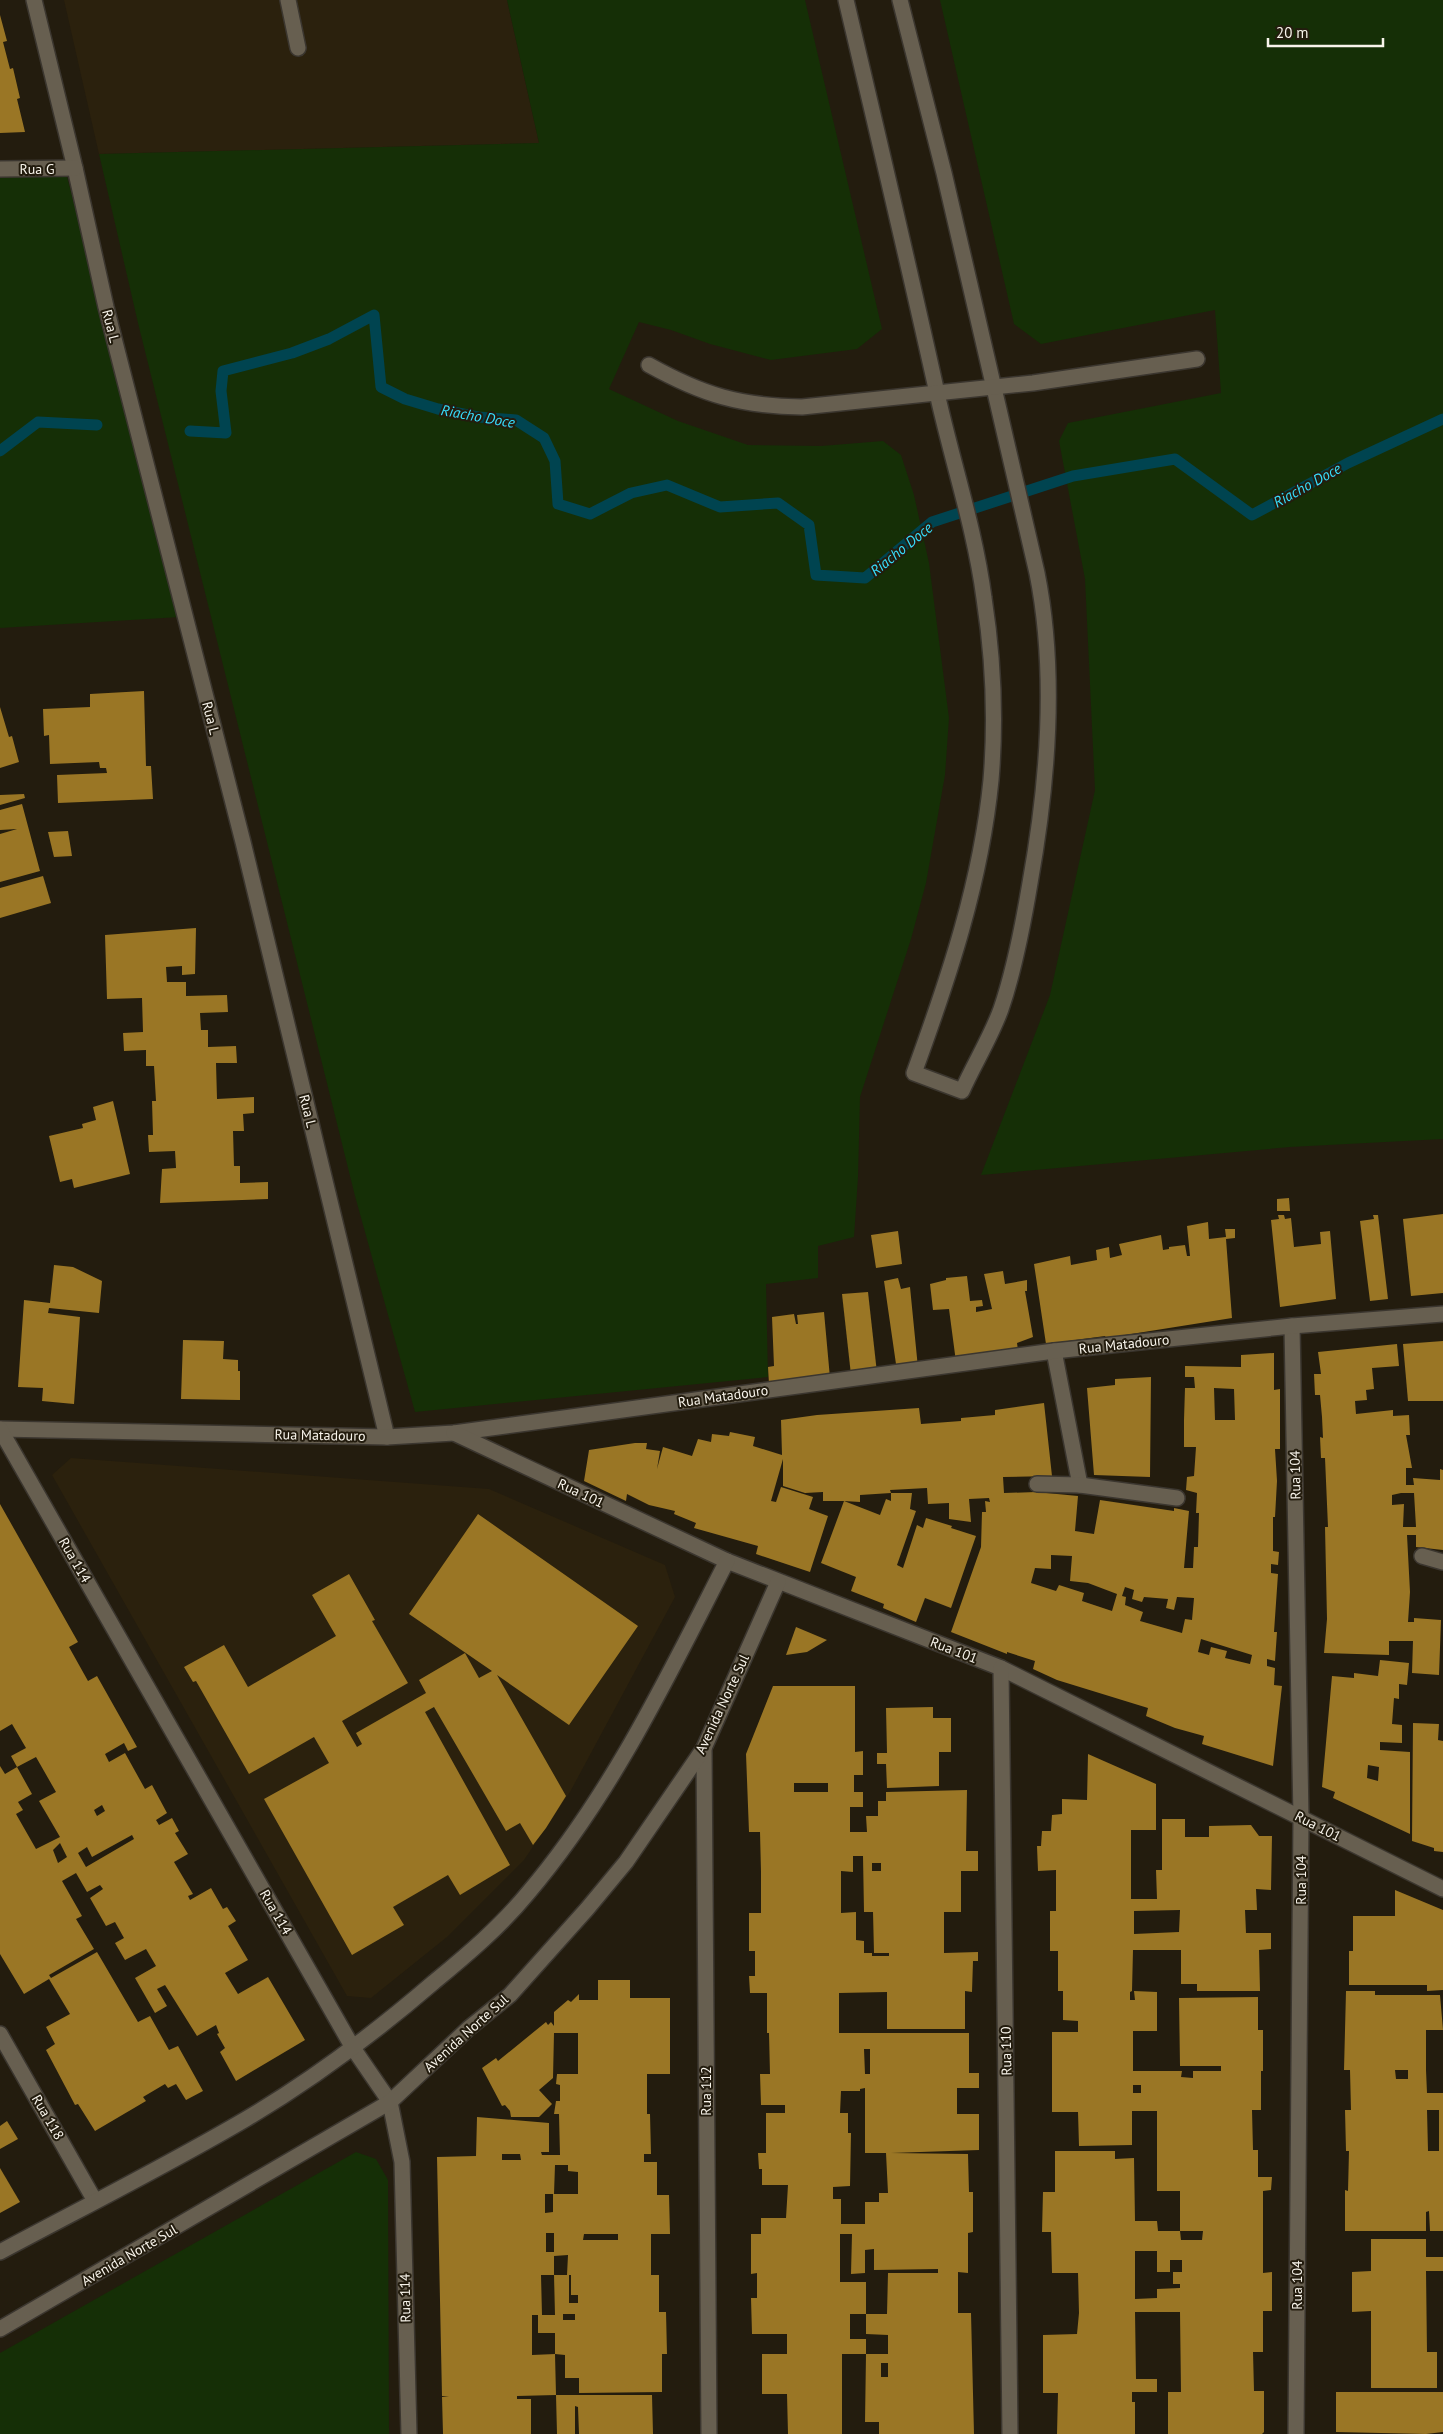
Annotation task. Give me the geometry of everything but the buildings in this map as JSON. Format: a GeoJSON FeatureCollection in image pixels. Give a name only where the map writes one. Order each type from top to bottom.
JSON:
{"type":"FeatureCollection","features":[{"type":"Feature","properties":{"kind":"street","name":"Rua L"},"geometry":{"type":"LineString","coordinates":[[34,0],[75,168],[106,307],[243,842],[387,1437]]}},
{"type":"Feature","properties":{"kind":"street"},"geometry":{"type":"LineString","coordinates":[[288,0],[298,48]]}},
{"type":"Feature","properties":{"kind":"street"},"geometry":{"type":"LineString","coordinates":[[846,0],[937,394],[976,553],[984,597],[993,720],[988,803],[975,883],[942,997],[914,1073],[962,1091],[1000,1010],[1024,920],[1040,828],[1046,769],[1048,654],[1045,613],[1029,541],[944,173],[900,0]]}},
{"type":"Feature","properties":{"kind":"street","name":"Rua G"},"geometry":{"type":"LineString","coordinates":[[0,169],[75,168]]}},
{"type":"Feature","properties":{"kind":"street"},"geometry":{"type":"LineString","coordinates":[[648,365],[702,391],[735,402],[766,406],[802,407],[993,388],[1197,359]]}},
{"type":"Feature","properties":{"kind":"street","name":"Rua Matadouro"},"geometry":{"type":"LineString","coordinates":[[0,1429],[387,1437],[454,1433],[1054,1351],[1292,1326],[1443,1314]]}},
{"type":"Feature","properties":{"kind":"street","name":"Rua 104"},"geometry":{"type":"LineString","coordinates":[[1292,1326],[1301,1818],[1296,2434]]}},
{"type":"Feature","properties":{"kind":"street"},"geometry":{"type":"LineString","coordinates":[[1054,1351],[1080,1484]]}},
{"type":"Feature","properties":{"kind":"street","name":"Rua 114"},"geometry":{"type":"LineString","coordinates":[[0,1429],[353,2048],[390,2102],[402,2162],[409,2434]]}},
{"type":"Feature","properties":{"kind":"street","name":"Rua 101"},"geometry":{"type":"LineString","coordinates":[[454,1433],[727,1561],[1001,1668],[1443,1889]]}},
{"type":"Feature","properties":{"kind":"street"},"geometry":{"type":"LineString","coordinates":[[1037,1484],[1080,1484],[1177,1498]]}},
{"type":"Feature","properties":{"kind":"street"},"geometry":{"type":"LineString","coordinates":[[1422,1556],[1443,1562]]}},
{"type":"Feature","properties":{"kind":"street"},"geometry":{"type":"LineString","coordinates":[[0,2252],[247,2119],[353,2048],[469,1953],[526,1896],[556,1859],[642,1727],[727,1561]]}},
{"type":"Feature","properties":{"kind":"street","name":"Avenida Norte Sul"},"geometry":{"type":"LineString","coordinates":[[0,2329],[390,2102],[469,2028],[510,1995],[559,1942],[626,1862],[704,1748],[778,1582]]}},
{"type":"Feature","properties":{"kind":"street","name":"Rua 110"},"geometry":{"type":"LineString","coordinates":[[1001,1668],[1010,2434]]}},
{"type":"Feature","properties":{"kind":"street","name":"Rua 112"},"geometry":{"type":"LineString","coordinates":[[704,1748],[708,2434]]}},
{"type":"Feature","properties":{"kind":"street","name":"Rua 118"},"geometry":{"type":"LineString","coordinates":[[0,2034],[95,2200]]}},
{"type":"Feature","properties":{"kind":"shaded area"},"geometry":{"type":"Polygon","coordinates":[[[64,0],[507,0],[539,143],[99,154],[64,0]]]}},
{"type":"Feature","properties":{"kind":"shaded area"},"geometry":{"type":"Polygon","coordinates":[[[71,1458],[489,1489],[665,1565],[675,1597],[570,1792],[524,1860],[447,1937],[371,1998],[347,1996],[52,1475],[71,1458]]]}},
{"type":"Feature","properties":{"kind":"green space"},"geometry":{"type":"Polygon","coordinates":[[[507,0],[805,0],[882,329],[857,349],[771,360],[639,322],[609,389],[678,421],[748,445],[821,446],[883,441],[901,455],[914,495],[929,563],[949,718],[945,775],[926,883],[911,939],[860,1097],[854,1237],[818,1246],[818,1278],[766,1284],[768,1377],[415,1412],[355,1196],[138,323],[99,154],[539,143],[507,0]]]}},
{"type":"Feature","properties":{"kind":"green space"},"geometry":{"type":"Polygon","coordinates":[[[940,0],[1443,0],[1443,1139],[1290,1147],[981,1175],[1050,995],[1095,790],[1085,579],[1059,441],[1068,423],[1221,393],[1215,310],[1041,344],[1014,324],[940,0]]]}},
{"type":"Feature","properties":{"kind":"green space"},"geometry":{"type":"Polygon","coordinates":[[[63,161],[180,617],[0,628],[0,164],[63,161]]]}},
{"type":"Feature","properties":{"kind":"green space"},"geometry":{"type":"Polygon","coordinates":[[[356,2152],[376,2159],[388,2180],[389,2434],[0,2434],[0,2353],[356,2152]]]}},
{"type":"Feature","properties":{"kind":"waterway","name":"Riacho Doce"},"geometry":{"type":"LineString","coordinates":[[190,431],[226,433],[221,391],[223,371],[292,353],[329,339],[374,315],[381,387],[405,399],[438,409],[478,417],[516,420],[544,438],[555,461],[558,504],[590,514],[631,493],[667,485],[720,507],[778,503],[809,525],[816,575],[865,578],[932,522],[1073,476],[1175,459],[1252,515],[1348,463],[1443,419]]}},
{"type":"Feature","properties":{"kind":"waterway","name":"Riacho Doce"},"geometry":{"type":"LineString","coordinates":[[0,451],[38,422],[97,425]]}}]}
